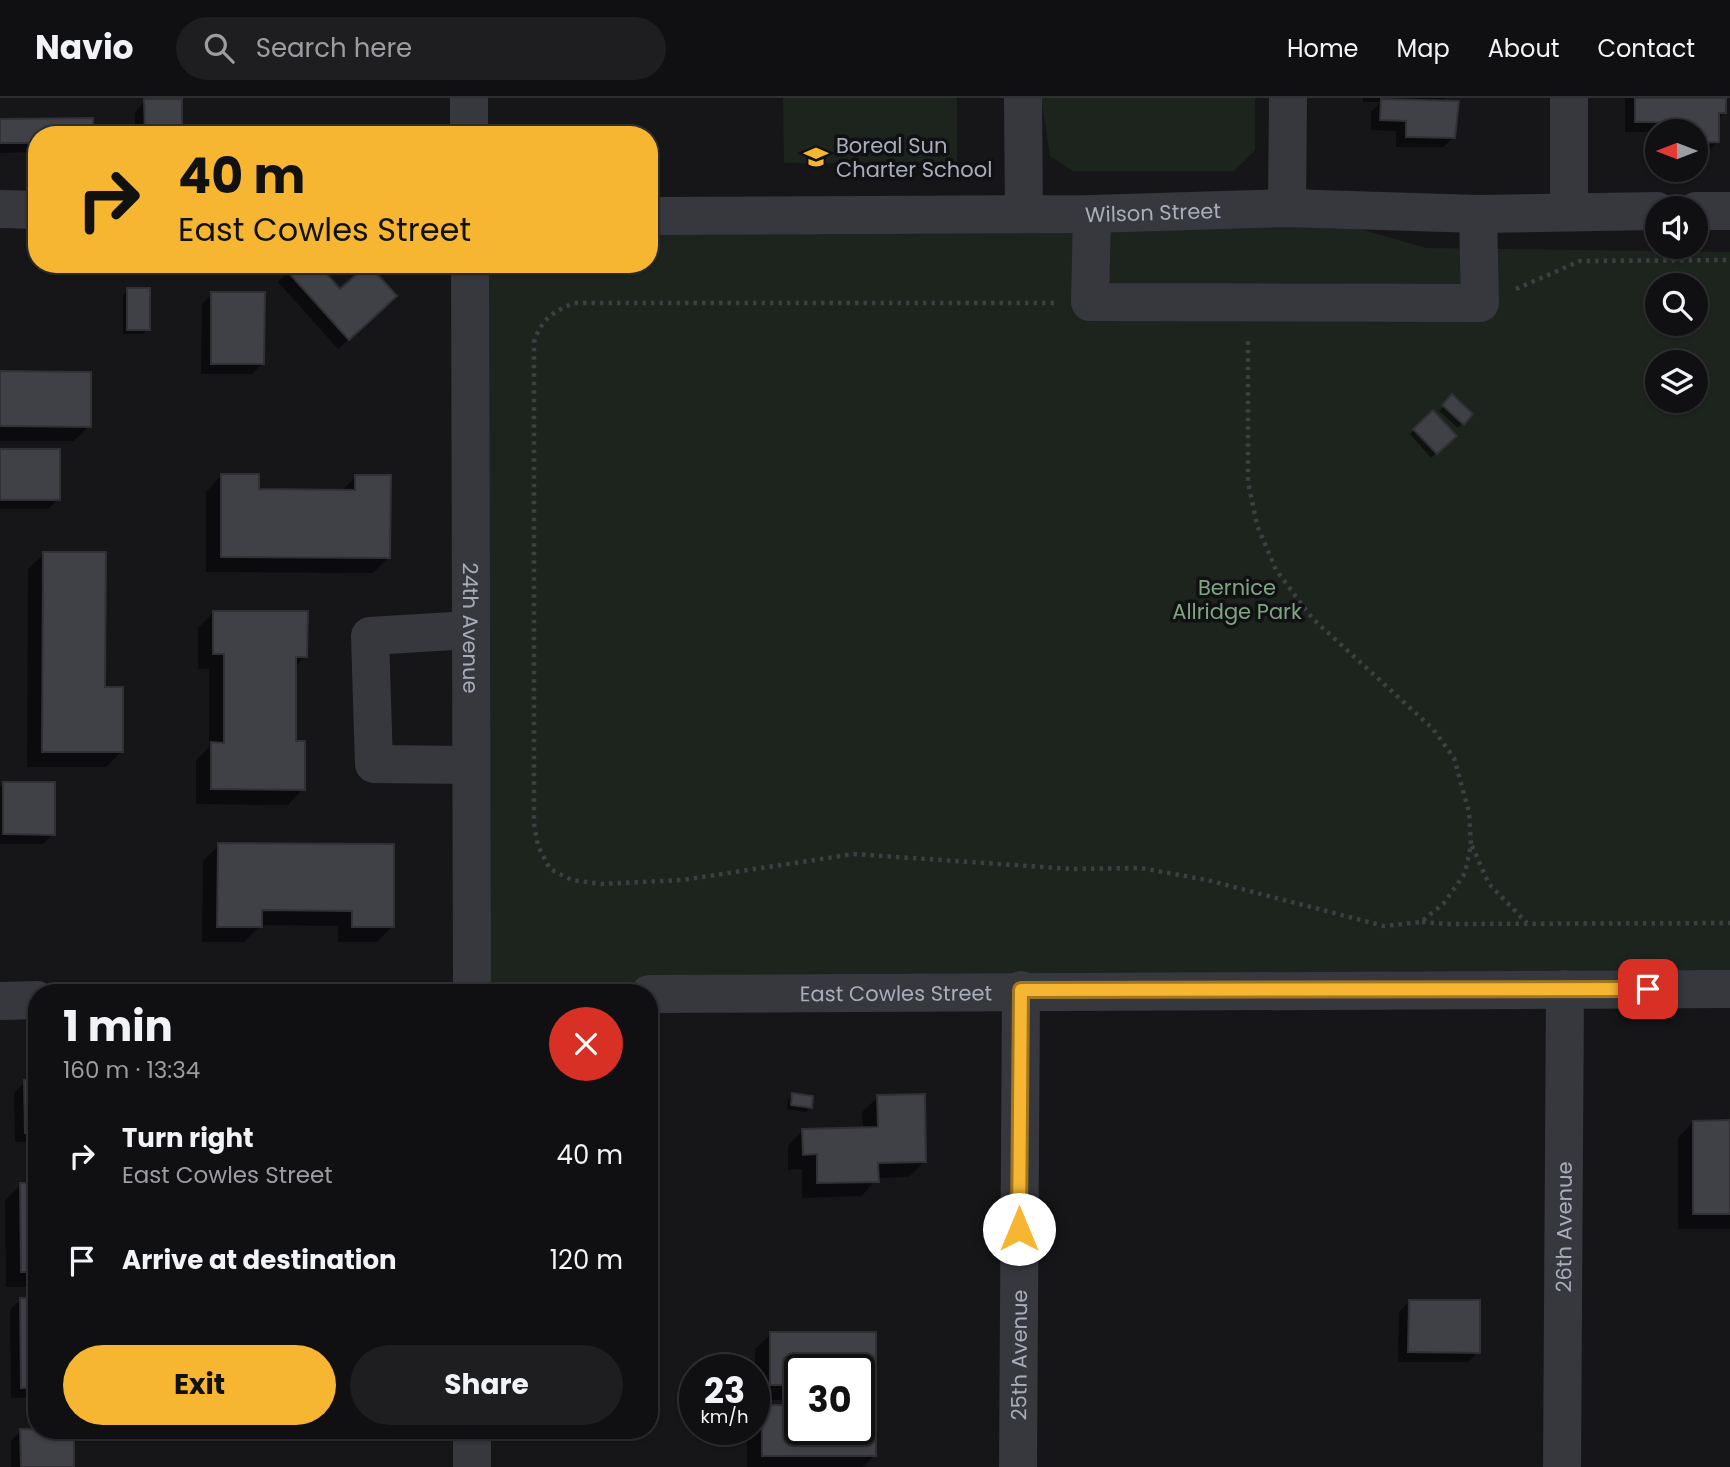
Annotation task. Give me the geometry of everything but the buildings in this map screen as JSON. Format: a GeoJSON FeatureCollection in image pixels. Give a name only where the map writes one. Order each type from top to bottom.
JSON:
{"type":"FeatureCollection","features":[{"type":"Feature","properties":{"kind":"street"},"geometry":{"type":"LineString","coordinates":[[469,98],[470,126]]}},
{"type":"Feature","properties":{"kind":"street"},"geometry":{"type":"LineString","coordinates":[[1023,98],[1024,214]]}},
{"type":"Feature","properties":{"kind":"street"},"geometry":{"type":"LineString","coordinates":[[1287,208],[1288,98]]}},
{"type":"Feature","properties":{"kind":"street"},"geometry":{"type":"LineString","coordinates":[[1569,98],[1569,211]]}},
{"type":"Feature","properties":{"kind":"street","name":"Wilson Street"},"geometry":{"type":"LineString","coordinates":[[658,216],[1092,214],[1287,208],[1478,214],[1645,211]]}},
{"type":"Feature","properties":{"kind":"street"},"geometry":{"type":"LineString","coordinates":[[0,209],[28,210]]}},
{"type":"Feature","properties":{"kind":"street"},"geometry":{"type":"LineString","coordinates":[[1708,211],[1730,211]]}},
{"type":"Feature","properties":{"kind":"street"},"geometry":{"type":"LineString","coordinates":[[1092,214],[1090,302],[1480,303],[1478,214]]}},
{"type":"Feature","properties":{"kind":"street","name":"24th Avenue"},"geometry":{"type":"LineString","coordinates":[[470,273],[472,984]]}},
{"type":"Feature","properties":{"kind":"street"},"geometry":{"type":"LineString","coordinates":[[470,630],[370,636],[374,764],[471,765]]}},
{"type":"Feature","properties":{"kind":"street","name":"26th Avenue"},"geometry":{"type":"LineString","coordinates":[[1562,1467],[1565,989]]}},
{"type":"Feature","properties":{"kind":"street","name":"East Cowles Street"},"geometry":{"type":"LineString","coordinates":[[658,993],[1730,989]]}},
{"type":"Feature","properties":{"kind":"street","name":"25th Avenue"},"geometry":{"type":"LineString","coordinates":[[1018,1467],[1021,990]]}},
{"type":"Feature","properties":{"kind":"street"},"geometry":{"type":"LineString","coordinates":[[0,1001],[28,1000]]}},
{"type":"Feature","properties":{"kind":"street"},"geometry":{"type":"LineString","coordinates":[[472,1439],[472,1467]]}},
{"type":"Feature","properties":{"kind":"path"},"geometry":{"type":"LineString","coordinates":[[1480,303],[1580,261],[1730,260]]}},
{"type":"Feature","properties":{"kind":"path"},"geometry":{"type":"LineString","coordinates":[[1090,302],[574,303],[554,311],[540,325],[534,342],[534,824],[538,846],[551,869],[572,880],[601,884],[682,880],[795,861],[866,855],[1072,869],[1141,868],[1220,883],[1384,926],[1421,922],[1730,923]]}},
{"type":"Feature","properties":{"kind":"path"},"geometry":{"type":"LineString","coordinates":[[1250,303],[1246,442],[1248,482],[1257,525],[1276,570],[1312,618],[1433,729],[1454,758],[1469,813],[1471,845],[1465,873],[1444,903],[1421,922]]}},
{"type":"Feature","properties":{"kind":"path"},"geometry":{"type":"LineString","coordinates":[[1471,845],[1489,884],[1527,923]]}},
{"type":"Feature","properties":{"kind":"green space"},"geometry":{"type":"Polygon","coordinates":[[[783,98],[957,98],[957,162],[784,163],[783,98]]]}},
{"type":"Feature","properties":{"kind":"green space"},"geometry":{"type":"Polygon","coordinates":[[[1041,98],[1255,98],[1255,150],[1234,171],[1073,171],[1050,156],[1041,98]]]}},
{"type":"Feature","properties":{"kind":"green space","name":"Bernice Allridge Park"},"geometry":{"type":"Polygon","coordinates":[[[1287,208],[1426,248],[1645,251],[1645,259],[1708,259],[1708,252],[1730,252],[1730,975],[658,992],[658,984],[472,984],[470,273],[658,273],[658,216],[1287,208]]]}},
{"type":"Feature","properties":{"kind":"place","name":"Boreal Sun Charter School"},"geometry":{"type":"Point","coordinates":[816,157]}},
{"type":"Feature","properties":{"kind":"route"},"geometry":{"type":"LineString","coordinates":[[1019,1229],[1021,990],[1648,989]]}}]}
